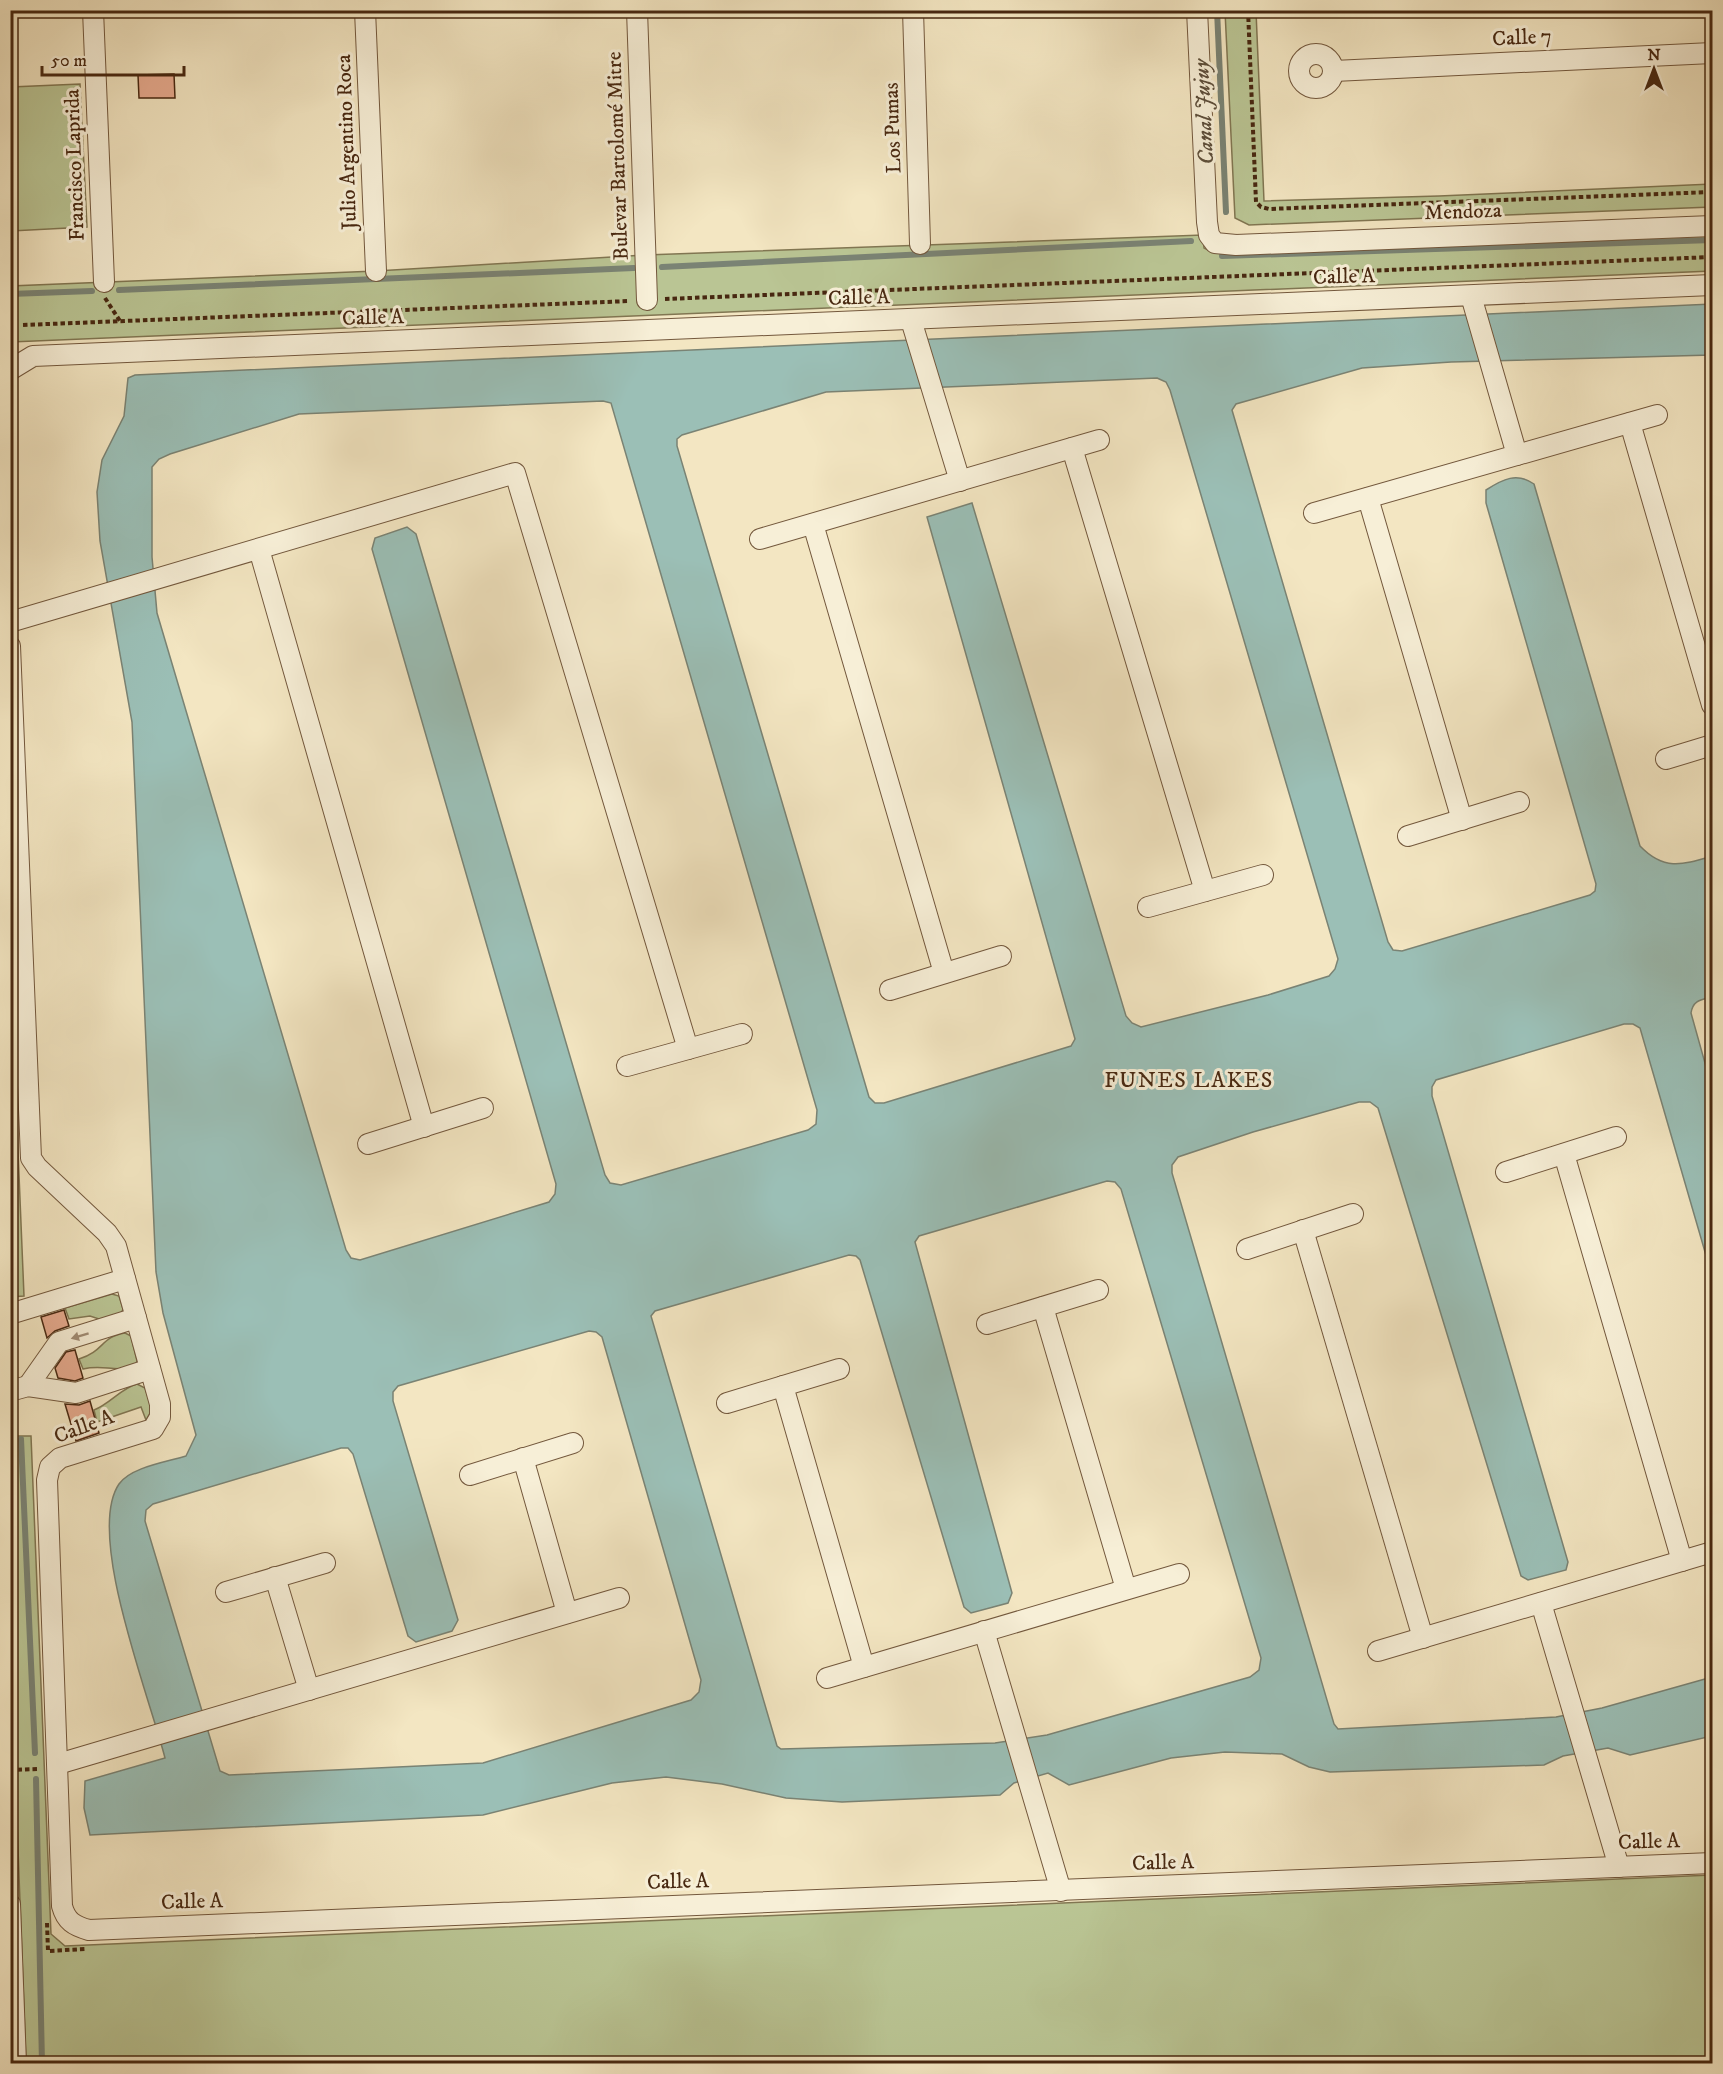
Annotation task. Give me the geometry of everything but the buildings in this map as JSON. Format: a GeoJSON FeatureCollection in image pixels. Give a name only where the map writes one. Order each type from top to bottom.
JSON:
{"type":"FeatureCollection","features":[{"type":"Feature","properties":{"kind":"street","name":"Francisco Laprida"},"geometry":{"type":"LineString","coordinates":[[93,10],[104,282]]}},
{"type":"Feature","properties":{"kind":"street","name":"Julio Argentino Roca"},"geometry":{"type":"LineString","coordinates":[[365,10],[376,271]]}},
{"type":"Feature","properties":{"kind":"street","name":"Bulevar Bartolomé Mitre"},"geometry":{"type":"LineString","coordinates":[[638,10],[647,300]]}},
{"type":"Feature","properties":{"kind":"street","name":"Los Pumas"},"geometry":{"type":"LineString","coordinates":[[913,10],[920,244]]}},
{"type":"Feature","properties":{"kind":"street","name":"Mendoza"},"geometry":{"type":"LineString","coordinates":[[1197,10],[1207,222],[1209,235],[1215,243],[1236,245],[1713,226]]}},
{"type":"Feature","properties":{"kind":"street","name":"Calle 7"},"geometry":{"type":"LineString","coordinates":[[1334,71],[1713,53]]}},
{"type":"Feature","properties":{"kind":"street","name":"Calle A"},"geometry":{"type":"LineString","coordinates":[[10,370],[33,356],[1713,285]]}},
{"type":"Feature","properties":{"kind":"street"},"geometry":{"type":"LineString","coordinates":[[1471,296],[1517,455]]}},
{"type":"Feature","properties":{"kind":"street"},"geometry":{"type":"LineString","coordinates":[[911,320],[960,481]]}},
{"type":"Feature","properties":{"kind":"street"},"geometry":{"type":"LineString","coordinates":[[1314,513],[1657,415]]}},
{"type":"Feature","properties":{"kind":"street"},"geometry":{"type":"LineString","coordinates":[[1630,423],[1713,705]]}},
{"type":"Feature","properties":{"kind":"street"},"geometry":{"type":"LineString","coordinates":[[760,539],[1100,440]]}},
{"type":"Feature","properties":{"kind":"street"},"geometry":{"type":"LineString","coordinates":[[1072,448],[1205,891]]}},
{"type":"Feature","properties":{"kind":"street"},"geometry":{"type":"LineString","coordinates":[[10,622],[515,473],[688,1049]]}},
{"type":"Feature","properties":{"kind":"street"},"geometry":{"type":"LineString","coordinates":[[1368,498],[1462,820]]}},
{"type":"Feature","properties":{"kind":"street"},"geometry":{"type":"LineString","coordinates":[[813,524],[944,973]]}},
{"type":"Feature","properties":{"kind":"street"},"geometry":{"type":"LineString","coordinates":[[259,549],[424,1127]]}},
{"type":"Feature","properties":{"kind":"street","name":"Calle A"},"geometry":{"type":"LineString","coordinates":[[10,646],[31,1158],[36,1167],[107,1233],[116,1246],[160,1404],[160,1417],[153,1429],[60,1458],[50,1467],[47,1480],[49,1767],[62,1905],[64,1916],[72,1923],[89,1930],[1713,1863]]}},
{"type":"Feature","properties":{"kind":"street"},"geometry":{"type":"LineString","coordinates":[[1666,759],[1713,745]]}},
{"type":"Feature","properties":{"kind":"street"},"geometry":{"type":"LineString","coordinates":[[1408,836],[1519,802]]}},
{"type":"Feature","properties":{"kind":"street"},"geometry":{"type":"LineString","coordinates":[[1148,908],[1263,875]]}},
{"type":"Feature","properties":{"kind":"street"},"geometry":{"type":"LineString","coordinates":[[890,990],[1001,956]]}},
{"type":"Feature","properties":{"kind":"street"},"geometry":{"type":"LineString","coordinates":[[627,1066],[742,1034]]}},
{"type":"Feature","properties":{"kind":"street"},"geometry":{"type":"LineString","coordinates":[[368,1144],[483,1108]]}},
{"type":"Feature","properties":{"kind":"street"},"geometry":{"type":"LineString","coordinates":[[1506,1172],[1616,1137]]}},
{"type":"Feature","properties":{"kind":"street"},"geometry":{"type":"LineString","coordinates":[[1563,1154],[1682,1561]]}},
{"type":"Feature","properties":{"kind":"street"},"geometry":{"type":"LineString","coordinates":[[1247,1248],[1353,1214]]}},
{"type":"Feature","properties":{"kind":"street"},"geometry":{"type":"LineString","coordinates":[[1303,1230],[1423,1638]]}},
{"type":"Feature","properties":{"kind":"street"},"geometry":{"type":"LineString","coordinates":[[10,1314],[125,1279]]}},
{"type":"Feature","properties":{"kind":"street"},"geometry":{"type":"LineString","coordinates":[[987,1324],[1098,1290]]}},
{"type":"Feature","properties":{"kind":"street"},"geometry":{"type":"LineString","coordinates":[[1043,1307],[1126,1589]]}},
{"type":"Feature","properties":{"kind":"street"},"geometry":{"type":"LineString","coordinates":[[19,1389],[59,1342],[136,1318]]}},
{"type":"Feature","properties":{"kind":"street"},"geometry":{"type":"LineString","coordinates":[[19,1389],[76,1393],[150,1369]]}},
{"type":"Feature","properties":{"kind":"street"},"geometry":{"type":"LineString","coordinates":[[727,1403],[839,1369]]}},
{"type":"Feature","properties":{"kind":"street"},"geometry":{"type":"LineString","coordinates":[[783,1386],[864,1667]]}},
{"type":"Feature","properties":{"kind":"street"},"geometry":{"type":"LineString","coordinates":[[470,1475],[573,1443]]}},
{"type":"Feature","properties":{"kind":"street"},"geometry":{"type":"LineString","coordinates":[[523,1458],[567,1613]]}},
{"type":"Feature","properties":{"kind":"street"},"geometry":{"type":"LineString","coordinates":[[1378,1651],[1713,1552]]}},
{"type":"Feature","properties":{"kind":"street"},"geometry":{"type":"LineString","coordinates":[[226,1592],[325,1563]]}},
{"type":"Feature","properties":{"kind":"street"},"geometry":{"type":"LineString","coordinates":[[827,1678],[1179,1574]]}},
{"type":"Feature","properties":{"kind":"street"},"geometry":{"type":"LineString","coordinates":[[275,1578],[309,1690]]}},
{"type":"Feature","properties":{"kind":"street"},"geometry":{"type":"LineString","coordinates":[[49,1767],[619,1598]]}},
{"type":"Feature","properties":{"kind":"street"},"geometry":{"type":"LineString","coordinates":[[1541,1603],[1619,1867]]}},
{"type":"Feature","properties":{"kind":"street"},"geometry":{"type":"LineString","coordinates":[[984,1631],[1061,1891]]}},
{"type":"Feature","properties":{"kind":"street"},"geometry":{"type":"LineString","coordinates":[[10,1904],[16,2064]]}},
{"type":"Feature","properties":{"kind":"path"},"geometry":{"type":"LineString","coordinates":[[1248,10],[1256,202],[1261,207],[1713,192]]}},
{"type":"Feature","properties":{"kind":"path"},"geometry":{"type":"LineString","coordinates":[[23,325],[1713,257]]}},
{"type":"Feature","properties":{"kind":"path"},"geometry":{"type":"LineString","coordinates":[[104,282],[105,300],[120,321]]}},
{"type":"Feature","properties":{"kind":"path"},"geometry":{"type":"LineString","coordinates":[[10,1770],[49,1767]]}},
{"type":"Feature","properties":{"kind":"green space"},"geometry":{"type":"Polygon","coordinates":[[[1225,11],[1256,11],[1264,201],[1712,184],[1712,207],[1249,225],[1235,218],[1225,11]]]}},
{"type":"Feature","properties":{"kind":"green space"},"geometry":{"type":"Polygon","coordinates":[[[80,84],[87,227],[11,231],[11,87],[80,84]]]}},
{"type":"Feature","properties":{"kind":"green space"},"geometry":{"type":"Polygon","coordinates":[[[1712,233],[1712,271],[11,342],[10,286],[376,271],[645,255],[1203,235],[1204,248],[1208,250],[1712,233]]]}},
{"type":"Feature","properties":{"kind":"green space"},"geometry":{"type":"Polygon","coordinates":[[[10,956],[24,1296],[10,1297],[10,956]]]}},
{"type":"Feature","properties":{"kind":"green space"},"geometry":{"type":"Polygon","coordinates":[[[112,1294],[119,1296],[123,1309],[121,1314],[105,1321],[90,1316],[69,1319],[65,1308],[112,1294]]]}},
{"type":"Feature","properties":{"kind":"green space"},"geometry":{"type":"Polygon","coordinates":[[[125,1333],[131,1336],[137,1361],[135,1366],[121,1369],[97,1367],[83,1369],[79,1359],[94,1352],[111,1338],[125,1333]]]}},
{"type":"Feature","properties":{"kind":"green space"},"geometry":{"type":"Polygon","coordinates":[[[137,1384],[145,1388],[152,1410],[146,1420],[141,1407],[97,1422],[94,1410],[125,1389],[137,1384]]]}},
{"type":"Feature","properties":{"kind":"green space"},"geometry":{"type":"Polygon","coordinates":[[[10,1436],[31,1436],[51,1934],[65,1946],[1712,1875],[1712,2063],[26,2063],[11,1661],[10,1436]]]}},
{"type":"Feature","properties":{"kind":"water"},"geometry":{"type":"Polygon","coordinates":[[[1712,304],[1712,355],[1451,362],[1362,368],[1236,404],[1232,410],[1388,942],[1393,950],[1402,951],[1590,895],[1595,891],[1596,884],[1486,503],[1486,490],[1510,478],[1522,478],[1534,484],[1640,846],[1665,863],[1691,862],[1712,856],[1712,997],[1696,1003],[1691,1013],[1712,1088],[1712,1276],[1640,1028],[1633,1024],[1624,1024],[1436,1080],[1432,1087],[1432,1096],[1568,1562],[1566,1570],[1528,1580],[1521,1576],[1378,1108],[1370,1102],[1359,1102],[1253,1132],[1178,1157],[1172,1165],[1172,1173],[1334,1724],[1338,1729],[1556,1717],[1602,1708],[1712,1677],[1712,1736],[1630,1755],[1608,1748],[1563,1756],[1544,1765],[1330,1772],[1309,1767],[1282,1754],[1225,1752],[1171,1758],[1069,1785],[1048,1773],[1014,1783],[1000,1795],[842,1802],[786,1798],[722,1784],[666,1777],[612,1783],[483,1815],[90,1835],[84,1808],[85,1781],[165,1758],[135,1658],[115,1577],[110,1539],[111,1508],[119,1484],[125,1478],[140,1469],[186,1456],[196,1435],[163,1313],[156,1272],[132,722],[100,541],[97,492],[102,460],[124,416],[128,378],[135,375],[1712,304]],[[1157,378],[826,392],[682,435],[677,439],[677,446],[869,1097],[875,1103],[884,1103],[1071,1046],[1075,1039],[927,517],[972,503],[1126,1016],[1132,1023],[1141,1027],[1268,995],[1329,976],[1335,969],[1338,959],[1166,382],[1157,378]],[[603,401],[299,414],[159,459],[152,467],[152,557],[157,613],[346,1250],[351,1258],[360,1260],[549,1202],[555,1194],[556,1184],[372,549],[375,538],[407,527],[416,534],[605,1175],[610,1183],[621,1185],[808,1130],[816,1124],[817,1110],[611,403],[603,401]],[[1107,1181],[919,1236],[915,1242],[1012,1593],[1008,1603],[971,1613],[964,1607],[860,1260],[856,1256],[849,1255],[655,1311],[651,1316],[777,1746],[781,1749],[995,1743],[1047,1735],[1250,1677],[1259,1670],[1261,1658],[1121,1189],[1115,1182],[1107,1181]],[[589,1331],[398,1386],[393,1392],[393,1401],[458,1620],[452,1631],[416,1642],[408,1636],[353,1454],[348,1448],[341,1448],[153,1504],[146,1510],[145,1521],[220,1771],[229,1775],[483,1763],[691,1700],[699,1692],[701,1680],[602,1337],[596,1332],[589,1331]]]}},
{"type":"Feature","properties":{"kind":"waterway","name":"Canal Jujuy"},"geometry":{"type":"LineString","coordinates":[[1217,10],[1226,212]]}},
{"type":"Feature","properties":{"kind":"waterway"},"geometry":{"type":"LineString","coordinates":[[1222,256],[1712,240]]}},
{"type":"Feature","properties":{"kind":"waterway"},"geometry":{"type":"LineString","coordinates":[[662,267],[1191,241]]}},
{"type":"Feature","properties":{"kind":"waterway"},"geometry":{"type":"LineString","coordinates":[[119,290],[634,268]]}},
{"type":"Feature","properties":{"kind":"waterway"},"geometry":{"type":"LineString","coordinates":[[10,294],[92,291]]}},
{"type":"Feature","properties":{"kind":"waterway"},"geometry":{"type":"LineString","coordinates":[[10,1239],[13,1294]]}},
{"type":"Feature","properties":{"kind":"waterway"},"geometry":{"type":"LineString","coordinates":[[21,1439],[35,1753]]}},
{"type":"Feature","properties":{"kind":"waterway"},"geometry":{"type":"LineString","coordinates":[[36,1779],[42,2064]]}},
{"type":"Feature","properties":{"kind":"district","name":"FUNES LAKES"},"geometry":{"type":"Point","coordinates":[1189,1080]}}]}
